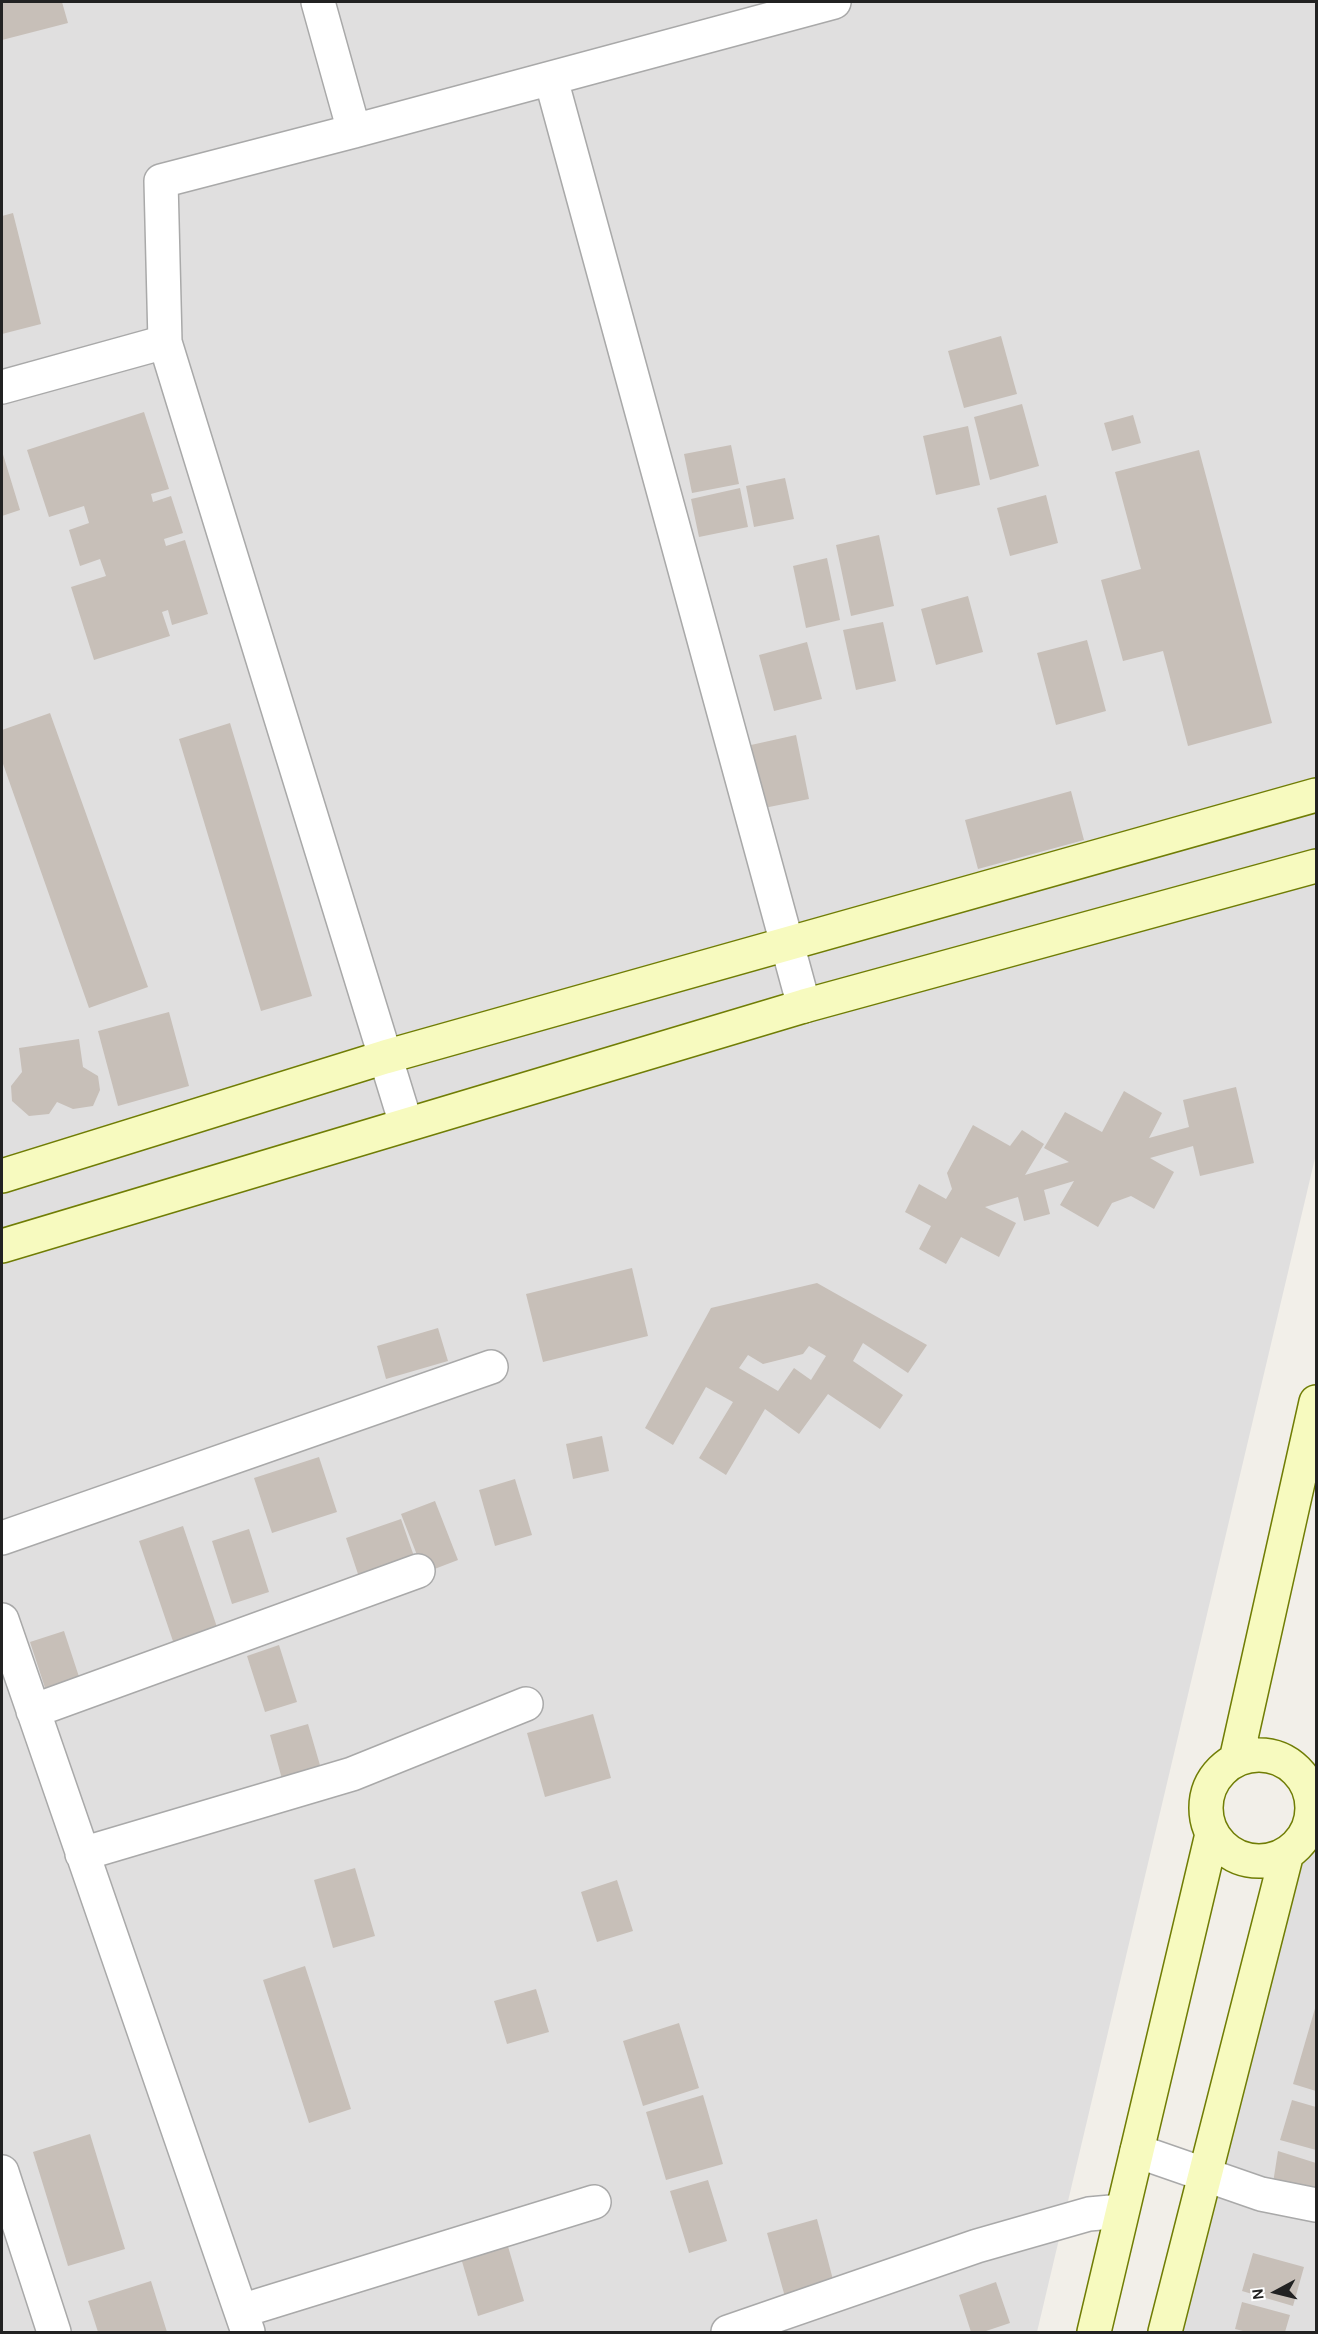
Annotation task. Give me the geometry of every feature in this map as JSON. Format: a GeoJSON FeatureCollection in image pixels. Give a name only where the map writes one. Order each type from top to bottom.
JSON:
{"type":"FeatureCollection","features":[{"type":"Feature","properties":{"kind":"street"},"geometry":{"type":"LineString","coordinates":[[318,2],[354,131]]}},
{"type":"Feature","properties":{"kind":"street"},"geometry":{"type":"LineString","coordinates":[[406,1124],[165,342],[161,181],[551,79],[821,3]]}},
{"type":"Feature","properties":{"kind":"street"},"geometry":{"type":"LineString","coordinates":[[551,79],[804,1006]]}},
{"type":"Feature","properties":{"kind":"street"},"geometry":{"type":"LineString","coordinates":[[2,387],[165,342]]}},
{"type":"Feature","properties":{"kind":"street"},"geometry":{"type":"LineString","coordinates":[[2,1176],[385,1057],[1317,795]]}},
{"type":"Feature","properties":{"kind":"street"},"geometry":{"type":"LineString","coordinates":[[2,1246],[804,1006],[1317,866]]}},
{"type":"Feature","properties":{"kind":"street"},"geometry":{"type":"LineString","coordinates":[[2,1538],[491,1367]]}},
{"type":"Feature","properties":{"kind":"street"},"geometry":{"type":"LineString","coordinates":[[1236,1760],[1317,1402]]}},
{"type":"Feature","properties":{"kind":"street"},"geometry":{"type":"LineString","coordinates":[[33,1711],[418,1571]]}},
{"type":"Feature","properties":{"kind":"street"},"geometry":{"type":"LineString","coordinates":[[2,1620],[244,2322],[594,2202]]}},
{"type":"Feature","properties":{"kind":"street"},"geometry":{"type":"LineString","coordinates":[[82,1854],[352,1774],[526,1704]]}},
{"type":"Feature","properties":{"kind":"street"},"geometry":{"type":"LineString","coordinates":[[1301,1847],[1271,1860],[1254,1861],[1238,1857],[1223,1848],[1212,1834],[1206,1818],[1206,1800],[1211,1784],[1221,1770],[1236,1760],[1253,1755],[1271,1756],[1287,1763],[1313,1791]]}},
{"type":"Feature","properties":{"kind":"street"},"geometry":{"type":"LineString","coordinates":[[1165,2332],[1206,2173],[1308,1826],[1317,1755]]}},
{"type":"Feature","properties":{"kind":"street"},"geometry":{"type":"LineString","coordinates":[[1094,2332],[1212,1834]]}},
{"type":"Feature","properties":{"kind":"street"},"geometry":{"type":"LineString","coordinates":[[1137,2151],[1206,2173],[1261,2194],[1317,2205]]}},
{"type":"Feature","properties":{"kind":"street"},"geometry":{"type":"LineString","coordinates":[[2,2172],[54,2332]]}},
{"type":"Feature","properties":{"kind":"street"},"geometry":{"type":"LineString","coordinates":[[728,2332],[977,2246],[1089,2214],[1122,2211]]}},
{"type":"Feature","properties":{"kind":"shaded area"},"geometry":{"type":"Polygon","coordinates":[[[2,2],[1316,2],[1316,1154],[1037,2332],[2,2332],[2,2]]]}},
{"type":"Feature","properties":{"kind":"shaded area"},"geometry":{"type":"Polygon","coordinates":[[[1316,1804],[1316,2332],[1179,2332],[1316,1804]]]}},
{"type":"Feature","properties":{"kind":"building"},"geometry":{"type":"Polygon","coordinates":[[[2,2],[62,2],[68,23],[2,40],[2,2]]]}},
{"type":"Feature","properties":{"kind":"building"},"geometry":{"type":"Polygon","coordinates":[[[13,213],[41,324],[2,334],[2,216],[13,213]]]}},
{"type":"Feature","properties":{"kind":"building"},"geometry":{"type":"Polygon","coordinates":[[[1001,336],[1017,394],[964,408],[948,351],[1001,336]]]}},
{"type":"Feature","properties":{"kind":"building"},"geometry":{"type":"Polygon","coordinates":[[[1022,404],[1039,466],[990,480],[974,417],[1022,404]]]}},
{"type":"Feature","properties":{"kind":"building"},"geometry":{"type":"Polygon","coordinates":[[[144,412],[169,489],[151,494],[153,502],[171,496],[183,533],[164,539],[166,546],[185,540],[208,614],[172,625],[168,610],[162,612],[170,636],[94,660],[71,587],[106,576],[100,559],[80,566],[69,530],[89,523],[84,506],[49,517],[27,450],[144,412]]]}},
{"type":"Feature","properties":{"kind":"building"},"geometry":{"type":"Polygon","coordinates":[[[1133,415],[1141,443],[1112,451],[1104,423],[1133,415]]]}},
{"type":"Feature","properties":{"kind":"building"},"geometry":{"type":"Polygon","coordinates":[[[968,426],[980,485],[936,495],[923,436],[968,426]]]}},
{"type":"Feature","properties":{"kind":"building"},"geometry":{"type":"Polygon","coordinates":[[[731,445],[739,484],[692,493],[684,454],[731,445]]]}},
{"type":"Feature","properties":{"kind":"building"},"geometry":{"type":"Polygon","coordinates":[[[1199,450],[1272,723],[1188,746],[1163,651],[1123,661],[1101,580],[1141,569],[1115,472],[1199,450]]]}},
{"type":"Feature","properties":{"kind":"building"},"geometry":{"type":"Polygon","coordinates":[[[2,451],[20,510],[2,516],[2,451]]]}},
{"type":"Feature","properties":{"kind":"building"},"geometry":{"type":"Polygon","coordinates":[[[785,478],[794,519],[754,527],[746,486],[785,478]]]}},
{"type":"Feature","properties":{"kind":"building"},"geometry":{"type":"Polygon","coordinates":[[[740,488],[748,527],[699,537],[691,499],[740,488]]]}},
{"type":"Feature","properties":{"kind":"building"},"geometry":{"type":"Polygon","coordinates":[[[1046,495],[1058,543],[1010,556],[997,508],[1046,495]]]}},
{"type":"Feature","properties":{"kind":"building"},"geometry":{"type":"Polygon","coordinates":[[[879,535],[894,606],[851,616],[836,545],[879,535]]]}},
{"type":"Feature","properties":{"kind":"building"},"geometry":{"type":"Polygon","coordinates":[[[827,558],[840,620],[806,628],[793,566],[827,558]]]}},
{"type":"Feature","properties":{"kind":"building"},"geometry":{"type":"Polygon","coordinates":[[[968,596],[983,652],[936,665],[921,609],[968,596]]]}},
{"type":"Feature","properties":{"kind":"building"},"geometry":{"type":"Polygon","coordinates":[[[883,622],[896,681],[856,690],[843,630],[883,622]]]}},
{"type":"Feature","properties":{"kind":"building"},"geometry":{"type":"Polygon","coordinates":[[[1087,640],[1106,711],[1056,725],[1037,653],[1087,640]]]}},
{"type":"Feature","properties":{"kind":"building"},"geometry":{"type":"Polygon","coordinates":[[[807,642],[822,699],[774,711],[759,655],[807,642]]]}},
{"type":"Feature","properties":{"kind":"building"},"geometry":{"type":"Polygon","coordinates":[[[50,713],[148,987],[89,1008],[2,761],[2,730],[50,713]]]}},
{"type":"Feature","properties":{"kind":"building"},"geometry":{"type":"Polygon","coordinates":[[[230,723],[312,996],[261,1011],[179,739],[230,723]]]}},
{"type":"Feature","properties":{"kind":"building"},"geometry":{"type":"Polygon","coordinates":[[[796,735],[809,799],[764,808],[751,745],[796,735]]]}},
{"type":"Feature","properties":{"kind":"building"},"geometry":{"type":"Polygon","coordinates":[[[1071,791],[1084,840],[978,869],[965,820],[1071,791]]]}},
{"type":"Feature","properties":{"kind":"building"},"geometry":{"type":"Polygon","coordinates":[[[169,1012],[189,1086],[118,1106],[98,1031],[169,1012]]]}},
{"type":"Feature","properties":{"kind":"building"},"geometry":{"type":"Polygon","coordinates":[[[79,1039],[83,1067],[98,1076],[100,1090],[93,1106],[73,1109],[57,1102],[49,1114],[29,1116],[12,1101],[11,1086],[22,1072],[19,1048],[79,1039]]]}},
{"type":"Feature","properties":{"kind":"building"},"geometry":{"type":"Polygon","coordinates":[[[1236,1087],[1254,1163],[1200,1176],[1193,1146],[1150,1158],[1174,1172],[1154,1209],[1131,1196],[1112,1203],[1098,1227],[1060,1205],[1074,1181],[1044,1190],[1050,1214],[1024,1221],[1018,1197],[985,1207],[1016,1223],[999,1257],[961,1237],[946,1264],[919,1249],[931,1226],[905,1212],[919,1184],[946,1199],[952,1189],[947,1173],[973,1125],[1010,1146],[1022,1130],[1044,1144],[1025,1175],[1069,1162],[1044,1148],[1065,1112],[1102,1132],[1124,1091],[1162,1113],[1149,1138],[1189,1127],[1183,1100],[1236,1087]]]}},
{"type":"Feature","properties":{"kind":"building"},"geometry":{"type":"Polygon","coordinates":[[[632,1268],[648,1336],[543,1362],[526,1294],[632,1268]]]}},
{"type":"Feature","properties":{"kind":"building"},"geometry":{"type":"Polygon","coordinates":[[[817,1283],[927,1345],[908,1373],[863,1343],[853,1361],[903,1395],[880,1429],[828,1394],[799,1434],[765,1409],[726,1475],[699,1458],[733,1402],[706,1387],[673,1445],[645,1428],[711,1308],[817,1283]],[[809,1346],[803,1354],[763,1364],[748,1355],[739,1368],[778,1391],[794,1368],[811,1380],[826,1356],[809,1346]]]}},
{"type":"Feature","properties":{"kind":"building"},"geometry":{"type":"Polygon","coordinates":[[[438,1328],[448,1361],[386,1379],[377,1346],[438,1328]]]}},
{"type":"Feature","properties":{"kind":"building"},"geometry":{"type":"Polygon","coordinates":[[[602,1436],[609,1471],[573,1479],[566,1444],[602,1436]]]}},
{"type":"Feature","properties":{"kind":"building"},"geometry":{"type":"Polygon","coordinates":[[[319,1457],[337,1512],[272,1533],[254,1478],[319,1457]]]}},
{"type":"Feature","properties":{"kind":"building"},"geometry":{"type":"Polygon","coordinates":[[[515,1479],[532,1535],[495,1546],[479,1490],[515,1479]]]}},
{"type":"Feature","properties":{"kind":"building"},"geometry":{"type":"Polygon","coordinates":[[[435,1501],[458,1560],[424,1573],[401,1514],[435,1501]]]}},
{"type":"Feature","properties":{"kind":"building"},"geometry":{"type":"Polygon","coordinates":[[[401,1519],[416,1562],[360,1580],[346,1538],[401,1519]]]}},
{"type":"Feature","properties":{"kind":"building"},"geometry":{"type":"Polygon","coordinates":[[[183,1526],[221,1639],[177,1653],[139,1541],[183,1526]]]}},
{"type":"Feature","properties":{"kind":"building"},"geometry":{"type":"Polygon","coordinates":[[[249,1529],[269,1592],[232,1604],[212,1541],[249,1529]]]}},
{"type":"Feature","properties":{"kind":"building"},"geometry":{"type":"Polygon","coordinates":[[[64,1631],[83,1689],[49,1700],[30,1642],[64,1631]]]}},
{"type":"Feature","properties":{"kind":"building"},"geometry":{"type":"Polygon","coordinates":[[[279,1645],[297,1702],[265,1712],[247,1656],[279,1645]]]}},
{"type":"Feature","properties":{"kind":"building"},"geometry":{"type":"Polygon","coordinates":[[[593,1714],[611,1778],[545,1797],[527,1733],[593,1714]]]}},
{"type":"Feature","properties":{"kind":"building"},"geometry":{"type":"Polygon","coordinates":[[[308,1724],[324,1779],[285,1790],[270,1735],[308,1724]]]}},
{"type":"Feature","properties":{"kind":"building"},"geometry":{"type":"Polygon","coordinates":[[[355,1868],[375,1936],[333,1948],[314,1880],[355,1868]]]}},
{"type":"Feature","properties":{"kind":"building"},"geometry":{"type":"Polygon","coordinates":[[[617,1880],[633,1931],[597,1942],[581,1892],[617,1880]]]}},
{"type":"Feature","properties":{"kind":"building"},"geometry":{"type":"Polygon","coordinates":[[[305,1966],[351,2109],[309,2123],[263,1980],[305,1966]]]}},
{"type":"Feature","properties":{"kind":"building"},"geometry":{"type":"Polygon","coordinates":[[[536,1989],[549,2032],[507,2044],[494,2001],[536,1989]]]}},
{"type":"Feature","properties":{"kind":"building"},"geometry":{"type":"Polygon","coordinates":[[[1316,2005],[1316,2091],[1293,2084],[1316,2005]]]}},
{"type":"Feature","properties":{"kind":"building"},"geometry":{"type":"Polygon","coordinates":[[[679,2023],[699,2088],[643,2106],[623,2041],[679,2023]]]}},
{"type":"Feature","properties":{"kind":"building"},"geometry":{"type":"Polygon","coordinates":[[[703,2095],[723,2164],[666,2180],[646,2112],[703,2095]]]}},
{"type":"Feature","properties":{"kind":"building"},"geometry":{"type":"Polygon","coordinates":[[[1292,2100],[1316,2107],[1316,2150],[1280,2140],[1292,2100]]]}},
{"type":"Feature","properties":{"kind":"building"},"geometry":{"type":"Polygon","coordinates":[[[90,2134],[125,2249],[68,2266],[33,2152],[90,2134]]]}},
{"type":"Feature","properties":{"kind":"building"},"geometry":{"type":"Polygon","coordinates":[[[1278,2151],[1316,2163],[1316,2195],[1273,2183],[1278,2151]]]}},
{"type":"Feature","properties":{"kind":"building"},"geometry":{"type":"Polygon","coordinates":[[[708,2180],[727,2241],[689,2253],[670,2191],[708,2180]]]}},
{"type":"Feature","properties":{"kind":"building"},"geometry":{"type":"Polygon","coordinates":[[[817,2219],[836,2291],[787,2304],[767,2233],[817,2219]]]}},
{"type":"Feature","properties":{"kind":"building"},"geometry":{"type":"Polygon","coordinates":[[[507,2243],[524,2301],[478,2316],[461,2258],[507,2243]]]}},
{"type":"Feature","properties":{"kind":"building"},"geometry":{"type":"Polygon","coordinates":[[[1253,2253],[1304,2267],[1293,2306],[1242,2291],[1253,2253]]]}},
{"type":"Feature","properties":{"kind":"building"},"geometry":{"type":"Polygon","coordinates":[[[151,2281],[167,2332],[98,2332],[88,2301],[151,2281]]]}},
{"type":"Feature","properties":{"kind":"building"},"geometry":{"type":"Polygon","coordinates":[[[996,2282],[1010,2323],[983,2332],[971,2332],[959,2295],[996,2282]]]}},
{"type":"Feature","properties":{"kind":"building"},"geometry":{"type":"Polygon","coordinates":[[[1242,2302],[1290,2315],[1285,2332],[1247,2332],[1235,2329],[1242,2302]]]}}]}
